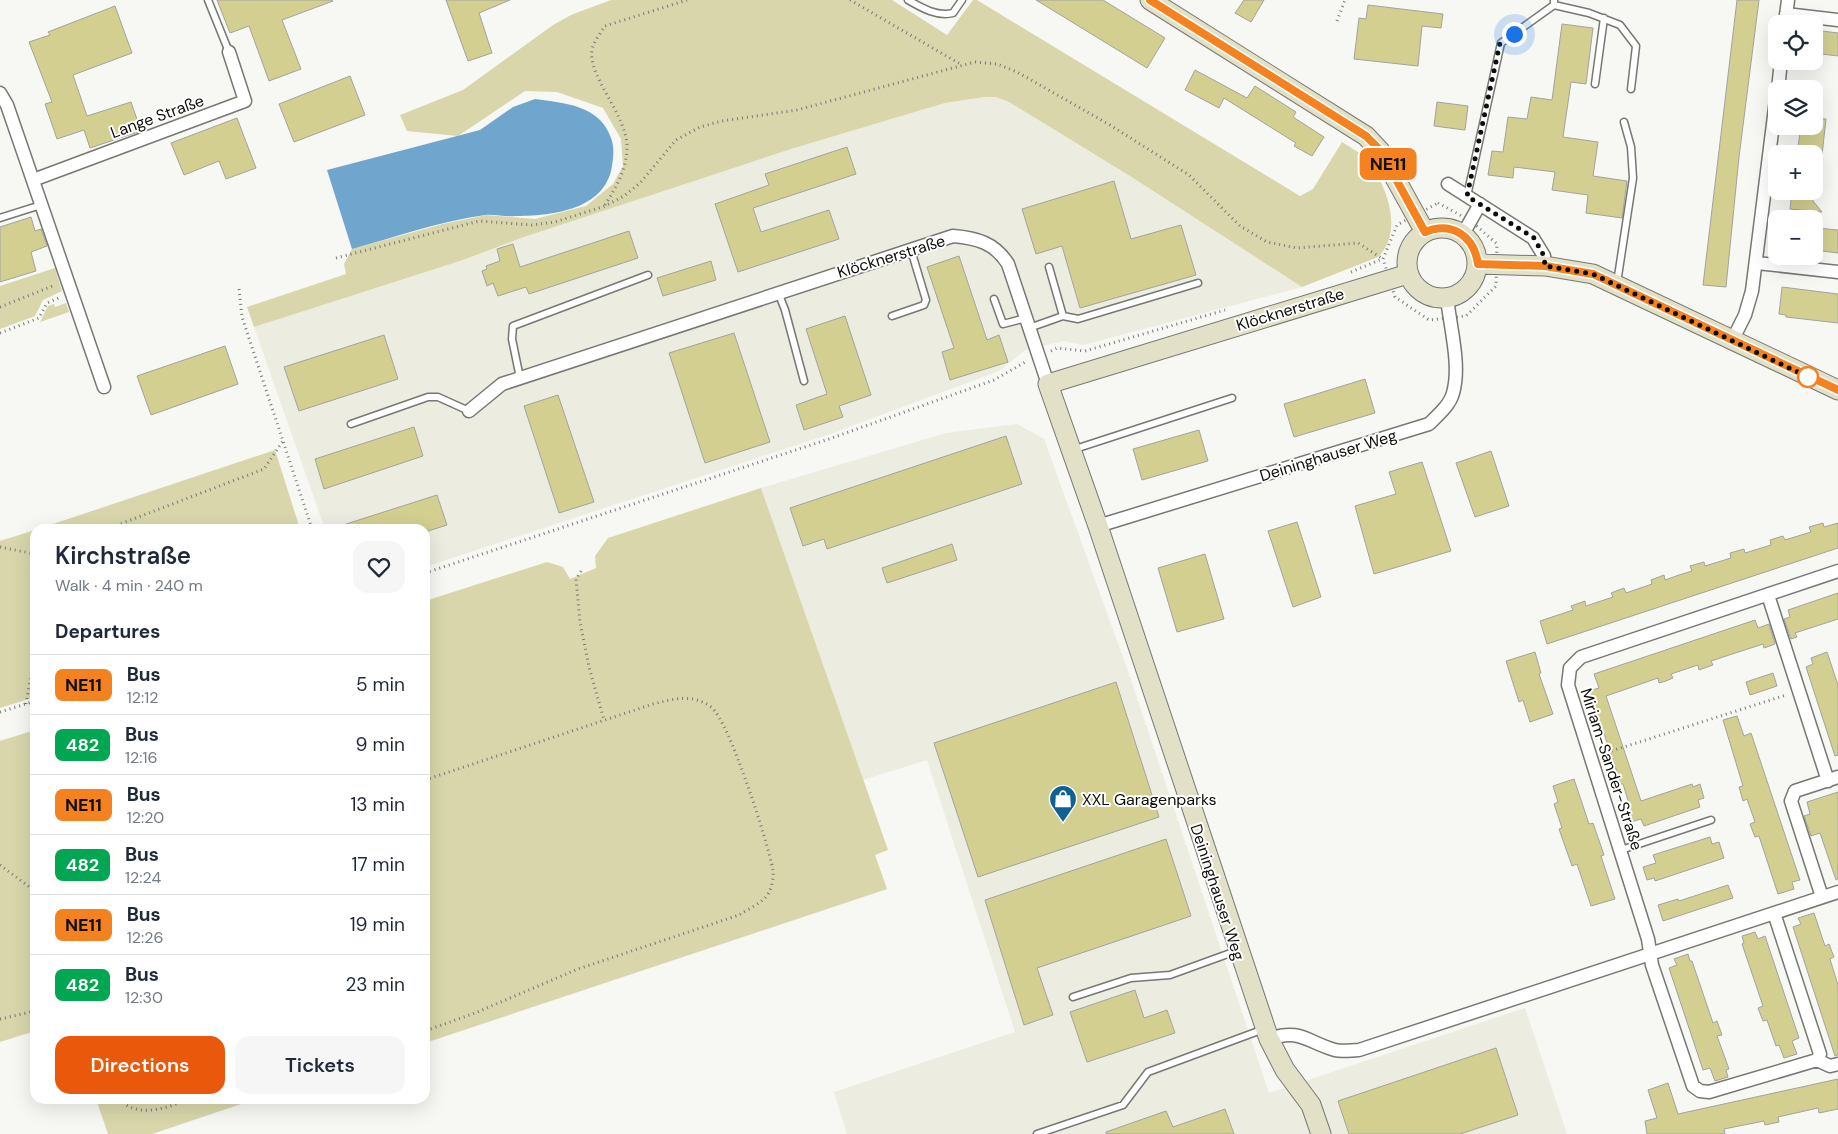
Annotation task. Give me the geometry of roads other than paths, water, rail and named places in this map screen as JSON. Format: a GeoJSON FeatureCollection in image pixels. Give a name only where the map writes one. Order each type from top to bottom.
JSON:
{"type":"FeatureCollection","features":[{"type":"Feature","properties":{"kind":"street"},"geometry":{"type":"LineString","coordinates":[[1150,0],[1366,136],[1380,150],[1425,232]]}},
{"type":"Feature","properties":{"kind":"street"},"geometry":{"type":"LineString","coordinates":[[1786,15],[1788,0]]}},
{"type":"Feature","properties":{"kind":"street"},"geometry":{"type":"LineString","coordinates":[[1823,20],[1838,20]]}},
{"type":"Feature","properties":{"kind":"street","name":"Lange Straße"},"geometry":{"type":"LineString","coordinates":[[32,180],[245,100],[229,52]]}},
{"type":"Feature","properties":{"kind":"street"},"geometry":{"type":"LineString","coordinates":[[0,93],[7,105],[104,387]]}},
{"type":"Feature","properties":{"kind":"street"},"geometry":{"type":"LineString","coordinates":[[1732,342],[1745,314],[1757,263],[1772,135]]}},
{"type":"Feature","properties":{"kind":"street"},"geometry":{"type":"LineString","coordinates":[[1448,184],[1534,238],[1544,256],[1545,266]]}},
{"type":"Feature","properties":{"kind":"street"},"geometry":{"type":"LineString","coordinates":[[1467,227],[1444,227],[1425,232],[1415,240],[1408,250],[1406,262],[1408,274],[1419,290],[1437,299],[1447,298],[1456,296],[1472,283],[1478,264],[1467,227],[1480,204]]}},
{"type":"Feature","properties":{"kind":"street","name":"Klöcknerstraße"},"geometry":{"type":"LineString","coordinates":[[469,411],[502,384],[911,248],[953,236],[976,238],[1000,252],[1008,264],[1048,384],[1408,274]]}},
{"type":"Feature","properties":{"kind":"street"},"geometry":{"type":"LineString","coordinates":[[1757,263],[1838,272]]}},
{"type":"Feature","properties":{"kind":"street"},"geometry":{"type":"LineString","coordinates":[[1478,264],[1545,266],[1593,274],[1732,342],[1838,390]]}},
{"type":"Feature","properties":{"kind":"street","name":"Deininghauser Weg"},"geometry":{"type":"LineString","coordinates":[[1098,526],[1429,424],[1444,409],[1453,394],[1455,378],[1447,298]]}},
{"type":"Feature","properties":{"kind":"street","name":"Deininghauser Weg"},"geometry":{"type":"LineString","coordinates":[[1048,384],[1098,526],[1267,1034],[1285,1070],[1311,1105],[1321,1134]]}},
{"type":"Feature","properties":{"kind":"street","name":"Miriam-Sander-Straße"},"geometry":{"type":"LineString","coordinates":[[1817,1060],[1754,1074],[1709,1092],[1700,1091],[1693,1086],[1652,966],[1648,939],[1568,685],[1570,668],[1581,656],[1838,571]]}},
{"type":"Feature","properties":{"kind":"street"},"geometry":{"type":"LineString","coordinates":[[1768,595],[1799,690],[1833,779],[1795,791],[1791,801],[1822,897]]}},
{"type":"Feature","properties":{"kind":"street"},"geometry":{"type":"LineString","coordinates":[[1267,1034],[1298,1034],[1337,1051],[1359,1050],[1838,892]]}},
{"type":"Feature","properties":{"kind":"street"},"geometry":{"type":"LineString","coordinates":[[1774,913],[1820,1054],[1817,1060],[1830,1066],[1838,1064]]}},
{"type":"Feature","properties":{"kind":"lane"},"geometry":{"type":"LineString","coordinates":[[208,0],[229,52]]}},
{"type":"Feature","properties":{"kind":"lane"},"geometry":{"type":"LineString","coordinates":[[908,0],[935,13],[946,15],[953,13],[962,0]]}},
{"type":"Feature","properties":{"kind":"lane"},"geometry":{"type":"LineString","coordinates":[[1467,196],[1500,43],[1554,2],[1620,25],[1636,46],[1631,88]]}},
{"type":"Feature","properties":{"kind":"lane"},"geometry":{"type":"LineString","coordinates":[[1595,84],[1604,18]]}},
{"type":"Feature","properties":{"kind":"lane"},"geometry":{"type":"LineString","coordinates":[[1617,285],[1633,178],[1631,147],[1624,122]]}},
{"type":"Feature","properties":{"kind":"lane"},"geometry":{"type":"LineString","coordinates":[[0,218],[41,205]]}},
{"type":"Feature","properties":{"kind":"lane"},"geometry":{"type":"LineString","coordinates":[[892,316],[924,305],[926,300],[911,248]]}},
{"type":"Feature","properties":{"kind":"lane"},"geometry":{"type":"LineString","coordinates":[[1049,267],[1063,316]]}},
{"type":"Feature","properties":{"kind":"lane"},"geometry":{"type":"LineString","coordinates":[[520,378],[512,339],[513,326],[648,275]]}},
{"type":"Feature","properties":{"kind":"lane"},"geometry":{"type":"LineString","coordinates":[[994,299],[1003,324],[1027,323],[1063,316],[1078,319],[1198,283]]}},
{"type":"Feature","properties":{"kind":"lane"},"geometry":{"type":"LineString","coordinates":[[778,292],[785,310],[804,381]]}},
{"type":"Feature","properties":{"kind":"lane"},"geometry":{"type":"LineString","coordinates":[[352,424],[428,397],[438,397],[469,411]]}},
{"type":"Feature","properties":{"kind":"lane"},"geometry":{"type":"LineString","coordinates":[[1071,450],[1232,398]]}},
{"type":"Feature","properties":{"kind":"lane"},"geometry":{"type":"LineString","coordinates":[[1621,850],[1711,820]]}},
{"type":"Feature","properties":{"kind":"lane"},"geometry":{"type":"LineString","coordinates":[[1072,997],[1131,978],[1170,975],[1238,951]]}},
{"type":"Feature","properties":{"kind":"lane"},"geometry":{"type":"LineString","coordinates":[[1038,1134],[1123,1105],[1148,1072],[1267,1034]]}},
{"type":"Feature","properties":{"kind":"water"},"geometry":{"type":"Polygon","coordinates":[[[535,99],[569,104],[580,108],[590,112],[606,127],[613,150],[611,171],[597,195],[585,203],[558,212],[528,216],[485,215],[468,218],[435,225],[352,249],[327,170],[480,130],[513,107],[535,99]]]}},
{"type":"Feature","properties":{"kind":"place","name":"XXL Garagenparks"},"geometry":{"type":"Point","coordinates":[1063,823]}}]}
